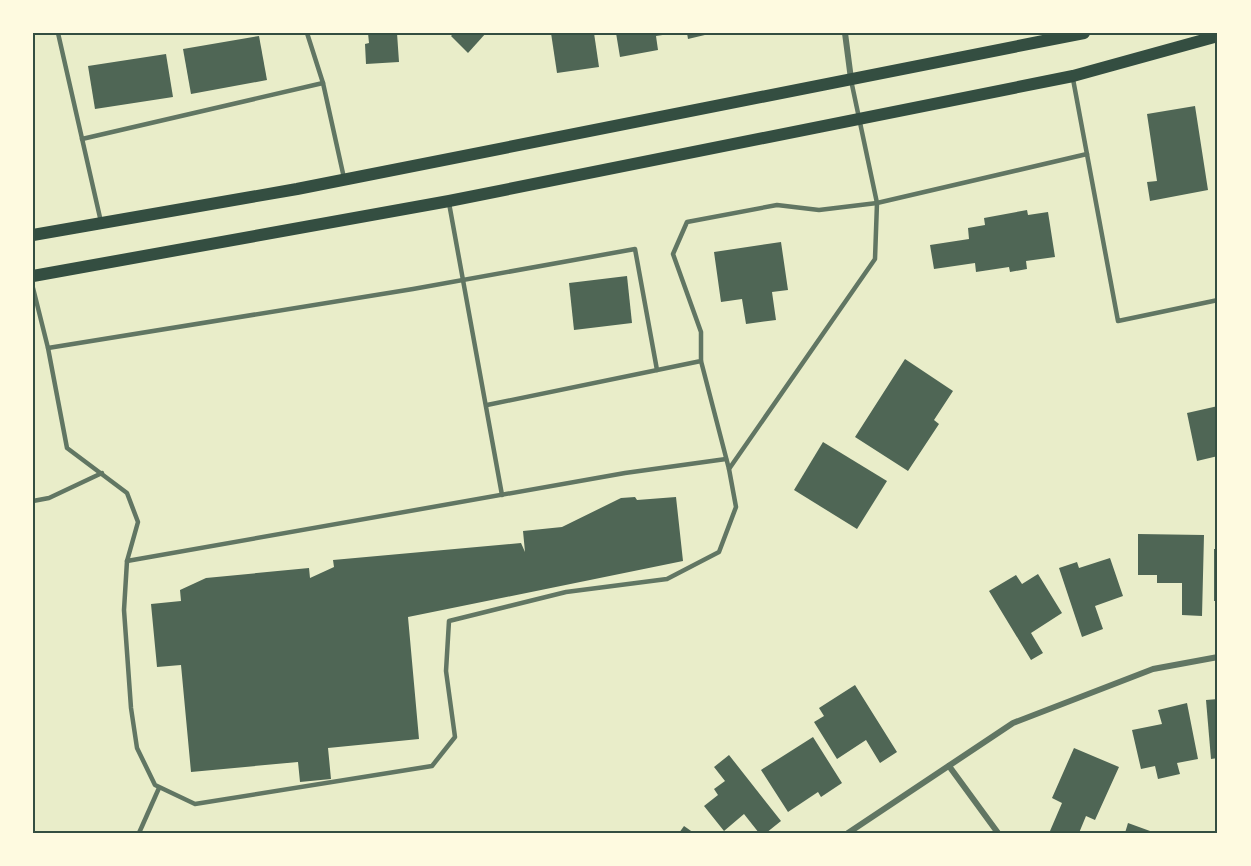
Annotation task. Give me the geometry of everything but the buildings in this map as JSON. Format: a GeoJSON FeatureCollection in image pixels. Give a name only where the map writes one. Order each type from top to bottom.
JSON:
{"type":"FeatureCollection","features":[{"type":"Feature","properties":{"kind":"main road"},"geometry":{"type":"LineString","coordinates":[[33,235],[345,180],[1084,33]]}},
{"type":"Feature","properties":{"kind":"main road"},"geometry":{"type":"LineString","coordinates":[[33,276],[448,201],[1073,76],[1218,36]]}},
{"type":"Feature","properties":{"kind":"street"},"geometry":{"type":"LineString","coordinates":[[845,33],[851,80]]}},
{"type":"Feature","properties":{"kind":"street"},"geometry":{"type":"LineString","coordinates":[[848,833],[1014,723],[1153,669],[1218,657]]}},
{"type":"Feature","properties":{"kind":"street"},"geometry":{"type":"LineString","coordinates":[[950,766],[998,833]]}},
{"type":"Feature","properties":{"kind":"lane"},"geometry":{"type":"LineString","coordinates":[[58,33],[101,222]]}},
{"type":"Feature","properties":{"kind":"lane"},"geometry":{"type":"LineString","coordinates":[[307,33],[323,83],[345,180]]}},
{"type":"Feature","properties":{"kind":"lane"},"geometry":{"type":"LineString","coordinates":[[1073,76],[1118,321],[1218,300]]}},
{"type":"Feature","properties":{"kind":"lane"},"geometry":{"type":"LineString","coordinates":[[729,469],[875,259],[877,203],[857,119],[851,80]]}},
{"type":"Feature","properties":{"kind":"lane"},"geometry":{"type":"LineString","coordinates":[[82,139],[323,83]]}},
{"type":"Feature","properties":{"kind":"lane"},"geometry":{"type":"LineString","coordinates":[[33,288],[48,348],[67,448],[127,493],[138,522],[128,561],[124,610],[131,708],[137,748],[155,785],[195,804],[432,766],[455,738],[446,671],[449,621],[566,592],[667,579],[718,552],[736,507],[729,469],[701,361],[701,332],[673,254],[687,222],[777,205],[819,210],[877,203],[1087,154]]}},
{"type":"Feature","properties":{"kind":"lane"},"geometry":{"type":"LineString","coordinates":[[448,201],[502,495]]}},
{"type":"Feature","properties":{"kind":"lane"},"geometry":{"type":"LineString","coordinates":[[48,348],[462,281],[635,249],[657,370]]}},
{"type":"Feature","properties":{"kind":"lane"},"geometry":{"type":"LineString","coordinates":[[487,405],[701,361]]}},
{"type":"Feature","properties":{"kind":"lane"},"geometry":{"type":"LineString","coordinates":[[128,561],[502,495],[726,459]]}},
{"type":"Feature","properties":{"kind":"lane"},"geometry":{"type":"LineString","coordinates":[[33,501],[49,498],[102,473]]}},
{"type":"Feature","properties":{"kind":"lane"},"geometry":{"type":"LineString","coordinates":[[139,833],[159,788]]}}]}
